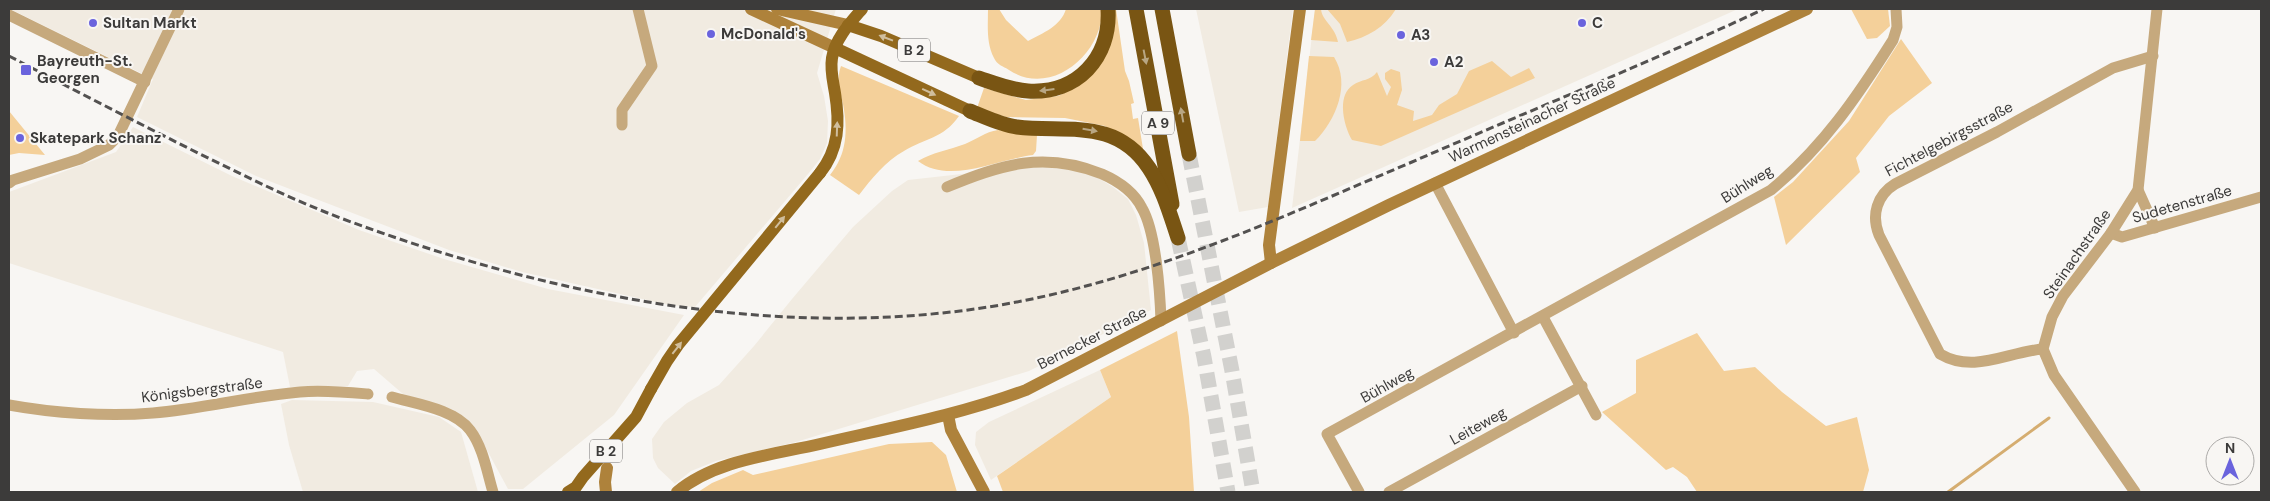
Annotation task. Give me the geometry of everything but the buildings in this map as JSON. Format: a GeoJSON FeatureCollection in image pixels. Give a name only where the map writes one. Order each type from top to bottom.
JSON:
{"type":"FeatureCollection","features":[{"type":"Feature","properties":{"kind":"highway"},"geometry":{"type":"LineString","coordinates":[[979,78],[1026,91],[1056,88],[1074,79],[1086,71],[1100,55],[1107,30],[1108,9]]}},
{"type":"Feature","properties":{"kind":"highway","name":"A 9"},"geometry":{"type":"LineString","coordinates":[[970,112],[1016,127],[1092,130],[1127,146],[1149,168],[1160,189],[1178,238],[1136,9]]}},
{"type":"Feature","properties":{"kind":"highway","name":"A 9"},"geometry":{"type":"LineString","coordinates":[[1162,9],[1189,154]]}},
{"type":"Feature","properties":{"kind":"main road"},"geometry":{"type":"LineString","coordinates":[[835,48],[848,25],[862,9]]}},
{"type":"Feature","properties":{"kind":"main road","name":"B 2"},"geometry":{"type":"LineString","coordinates":[[848,25],[882,36],[979,78]]}},
{"type":"Feature","properties":{"kind":"main road","name":"B 2"},"geometry":{"type":"LineString","coordinates":[[576,490],[583,477],[636,417],[678,345],[829,162],[837,137],[838,115],[831,74],[835,48],[970,112]]}},
{"type":"Feature","properties":{"kind":"street"},"geometry":{"type":"LineString","coordinates":[[9,183],[97,152],[109,145],[118,136],[178,9]]}},
{"type":"Feature","properties":{"kind":"street"},"geometry":{"type":"LineString","coordinates":[[622,125],[622,110],[652,66],[638,9]]}},
{"type":"Feature","properties":{"kind":"street"},"geometry":{"type":"LineString","coordinates":[[751,9],[835,48]]}},
{"type":"Feature","properties":{"kind":"street"},"geometry":{"type":"LineString","coordinates":[[777,9],[848,25]]}},
{"type":"Feature","properties":{"kind":"street"},"geometry":{"type":"LineString","coordinates":[[1271,263],[1269,245],[1300,9]]}},
{"type":"Feature","properties":{"kind":"street","name":"Warmensteinacher Straße"},"geometry":{"type":"LineString","coordinates":[[1271,263],[1435,183],[1807,9]]}},
{"type":"Feature","properties":{"kind":"street","name":"Bühlweg"},"geometry":{"type":"LineString","coordinates":[[1359,492],[1328,434],[1771,190],[1793,172],[1844,114],[1893,40],[1897,27],[1896,9]]}},
{"type":"Feature","properties":{"kind":"street","name":"Steinachstraße"},"geometry":{"type":"LineString","coordinates":[[2043,349],[2052,317],[2064,296],[2111,233],[2138,190],[2156,9]]}},
{"type":"Feature","properties":{"kind":"street"},"geometry":{"type":"LineString","coordinates":[[9,15],[145,82]]}},
{"type":"Feature","properties":{"kind":"street","name":"Fichtelgebirgsstraße"},"geometry":{"type":"LineString","coordinates":[[2043,349],[2024,351],[1988,361],[1967,364],[1956,362],[1940,354],[1879,235],[1875,219],[1878,202],[1887,189],[1895,184],[1984,139],[2113,68],[2152,56]]}},
{"type":"Feature","properties":{"kind":"street"},"geometry":{"type":"LineString","coordinates":[[947,187],[976,175],[1045,160],[1066,163],[1111,178],[1130,192],[1143,208],[1156,266],[1161,321]]}},
{"type":"Feature","properties":{"kind":"street"},"geometry":{"type":"LineString","coordinates":[[1435,183],[1514,333]]}},
{"type":"Feature","properties":{"kind":"street"},"geometry":{"type":"LineString","coordinates":[[2138,190],[2155,228]]}},
{"type":"Feature","properties":{"kind":"street","name":"Sudetenstraße"},"geometry":{"type":"LineString","coordinates":[[2111,233],[2122,237],[2261,197]]}},
{"type":"Feature","properties":{"kind":"street","name":"Bernecker Straße"},"geometry":{"type":"LineString","coordinates":[[677,492],[698,477],[736,463],[948,416],[1026,390],[1271,263]]}},
{"type":"Feature","properties":{"kind":"street"},"geometry":{"type":"LineString","coordinates":[[1543,317],[1582,386],[1596,416]]}},
{"type":"Feature","properties":{"kind":"street"},"geometry":{"type":"LineString","coordinates":[[2043,349],[2054,375],[2135,492]]}},
{"type":"Feature","properties":{"kind":"street","name":"Leiteweg"},"geometry":{"type":"LineString","coordinates":[[1389,492],[1582,386]]}},
{"type":"Feature","properties":{"kind":"street","name":"Königsbergstraße"},"geometry":{"type":"LineString","coordinates":[[9,405],[85,413],[151,413],[299,392],[368,394]]}},
{"type":"Feature","properties":{"kind":"street"},"geometry":{"type":"LineString","coordinates":[[392,397],[438,410],[456,418],[469,429],[483,459],[493,492]]}},
{"type":"Feature","properties":{"kind":"street"},"geometry":{"type":"LineString","coordinates":[[948,416],[951,430],[981,490]]}},
{"type":"Feature","properties":{"kind":"street"},"geometry":{"type":"LineString","coordinates":[[606,492],[607,468]]}},
{"type":"Feature","properties":{"kind":"shaded area"},"geometry":{"type":"Polygon","coordinates":[[[10,9],[836,9],[817,73],[824,96],[828,121],[827,143],[820,159],[808,174],[695,307],[669,305],[522,272],[449,250],[256,176],[137,117],[153,79],[10,9]]]}},
{"type":"Feature","properties":{"kind":"shaded area"},"geometry":{"type":"Polygon","coordinates":[[[988,9],[999,9],[1006,20],[1028,41],[1056,24],[1064,15],[1066,9],[1102,9],[1100,26],[1094,41],[1084,55],[1072,67],[1057,75],[1041,79],[1025,77],[998,64],[991,52],[988,9]]]}},
{"type":"Feature","properties":{"kind":"shaded area"},"geometry":{"type":"Polygon","coordinates":[[[1113,9],[1116,9],[1125,71],[1134,103],[1131,104],[1133,119],[1138,118],[1144,155],[1132,141],[1105,126],[1065,118],[1006,117],[977,108],[984,88],[1026,100],[1058,96],[1077,87],[1113,9]]]}},
{"type":"Feature","properties":{"kind":"shaded area"},"geometry":{"type":"Polygon","coordinates":[[[1196,9],[1293,9],[1268,207],[1239,212],[1196,9]]]}},
{"type":"Feature","properties":{"kind":"shaded area"},"geometry":{"type":"Polygon","coordinates":[[[1315,9],[1738,9],[1292,208],[1315,9]]]}},
{"type":"Feature","properties":{"kind":"shaded area"},"geometry":{"type":"Polygon","coordinates":[[[1315,9],[1321,9],[1338,42],[1311,40],[1315,9]]]}},
{"type":"Feature","properties":{"kind":"shaded area"},"geometry":{"type":"Polygon","coordinates":[[[1327,9],[1396,9],[1375,31],[1347,42],[1340,24],[1327,9]]]}},
{"type":"Feature","properties":{"kind":"shaded area"},"geometry":{"type":"Polygon","coordinates":[[[1851,9],[1888,9],[1890,26],[1877,38],[1867,39],[1851,9]]]}},
{"type":"Feature","properties":{"kind":"shaded area"},"geometry":{"type":"Polygon","coordinates":[[[1901,39],[1932,83],[1889,116],[1856,158],[1860,172],[1786,245],[1774,197],[1793,182],[1849,121],[1901,39]]]}},
{"type":"Feature","properties":{"kind":"shaded area"},"geometry":{"type":"Polygon","coordinates":[[[1309,56],[1334,57],[1339,68],[1341,90],[1335,112],[1323,132],[1315,141],[1300,141],[1309,56]]]}},
{"type":"Feature","properties":{"kind":"shaded area"},"geometry":{"type":"Polygon","coordinates":[[[1492,61],[1511,77],[1529,68],[1535,78],[1381,146],[1352,140],[1344,120],[1343,104],[1348,90],[1356,83],[1372,77],[1377,72],[1387,96],[1391,87],[1385,79],[1385,73],[1391,69],[1400,72],[1402,90],[1397,105],[1414,111],[1413,121],[1432,115],[1439,105],[1457,94],[1469,71],[1492,61]]]}},
{"type":"Feature","properties":{"kind":"shaded area"},"geometry":{"type":"Polygon","coordinates":[[[841,66],[959,116],[953,124],[940,134],[897,155],[885,165],[859,195],[830,175],[840,159],[846,133],[839,80],[841,66]]]}},
{"type":"Feature","properties":{"kind":"shaded area","name":"Skatepark Schanz"},"geometry":{"type":"Polygon","coordinates":[[[9,111],[45,155],[19,153],[9,155],[9,111]]]}},
{"type":"Feature","properties":{"kind":"shaded area"},"geometry":{"type":"Polygon","coordinates":[[[133,127],[232,176],[359,230],[444,259],[548,289],[684,315],[614,415],[523,489],[508,489],[474,426],[454,410],[403,394],[374,369],[357,371],[348,386],[290,387],[283,352],[9,263],[9,192],[116,152],[133,127]]]}},
{"type":"Feature","properties":{"kind":"shaded area"},"geometry":{"type":"Polygon","coordinates":[[[998,130],[1037,135],[1036,151],[1033,155],[959,171],[944,171],[930,168],[918,161],[935,153],[965,144],[998,130]]]}},
{"type":"Feature","properties":{"kind":"shaded area"},"geometry":{"type":"Polygon","coordinates":[[[1042,165],[1067,168],[1093,175],[1128,199],[1136,215],[1144,243],[1151,310],[1029,371],[796,442],[716,461],[691,471],[675,484],[658,468],[653,458],[652,439],[664,422],[687,403],[719,385],[853,227],[892,191],[908,180],[1042,165]]]}},
{"type":"Feature","properties":{"kind":"shaded area"},"geometry":{"type":"Polygon","coordinates":[[[1177,331],[1189,417],[1194,492],[1003,492],[997,476],[1111,397],[1100,370],[1177,331]]]}},
{"type":"Feature","properties":{"kind":"shaded area"},"geometry":{"type":"Polygon","coordinates":[[[1697,333],[1724,371],[1755,367],[1782,392],[1826,426],[1857,417],[1869,470],[1863,492],[1697,492],[1687,477],[1673,467],[1666,470],[1602,412],[1636,393],[1636,360],[1697,333]]]}},
{"type":"Feature","properties":{"kind":"shaded area"},"geometry":{"type":"Polygon","coordinates":[[[1100,370],[1111,397],[991,480],[975,445],[976,432],[989,422],[1100,370]]]}},
{"type":"Feature","properties":{"kind":"shaded area"},"geometry":{"type":"Polygon","coordinates":[[[292,400],[373,402],[439,417],[461,432],[478,492],[303,492],[289,445],[281,404],[292,400]]]}},
{"type":"Feature","properties":{"kind":"shaded area"},"geometry":{"type":"Polygon","coordinates":[[[932,442],[946,455],[957,492],[698,492],[712,483],[743,470],[753,475],[889,444],[932,442]]]}},
{"type":"Feature","properties":{"kind":"waterway"},"geometry":{"type":"LineString","coordinates":[[1948,492],[2049,418]]}},
{"type":"Feature","properties":{"kind":"tunnel"},"geometry":{"type":"LineString","coordinates":[[1189,154],[1232,371],[1253,492]]}},
{"type":"Feature","properties":{"kind":"tunnel"},"geometry":{"type":"LineString","coordinates":[[1178,238],[1204,357],[1228,492]]}},
{"type":"Feature","properties":{"kind":"railway"},"geometry":{"type":"LineString","coordinates":[[9,56],[276,191],[334,216],[427,248],[501,270],[576,288],[652,303],[729,313],[806,318],[883,317],[960,311],[1020,301],[1078,288],[1135,272],[1191,253],[1356,186],[1632,68],[1764,9]]}},
{"type":"Feature","properties":{"kind":"place","name":"Sultan Markt"},"geometry":{"type":"Point","coordinates":[93,23]}},
{"type":"Feature","properties":{"kind":"place","name":"C"},"geometry":{"type":"Point","coordinates":[1582,23]}},
{"type":"Feature","properties":{"kind":"place","name":"McDonald's"},"geometry":{"type":"Point","coordinates":[711,34]}},
{"type":"Feature","properties":{"kind":"place","name":"A3"},"geometry":{"type":"Point","coordinates":[1401,35]}},
{"type":"Feature","properties":{"kind":"place","name":"A2"},"geometry":{"type":"Point","coordinates":[1434,62]}},
{"type":"Feature","properties":{"kind":"place","name":"Bayreuth-St. Georgen"},"geometry":{"type":"Point","coordinates":[26,70]}},
{"type":"Feature","properties":{"kind":"place","name":"Skatepark Schanz"},"geometry":{"type":"Point","coordinates":[20,138]}}]}
